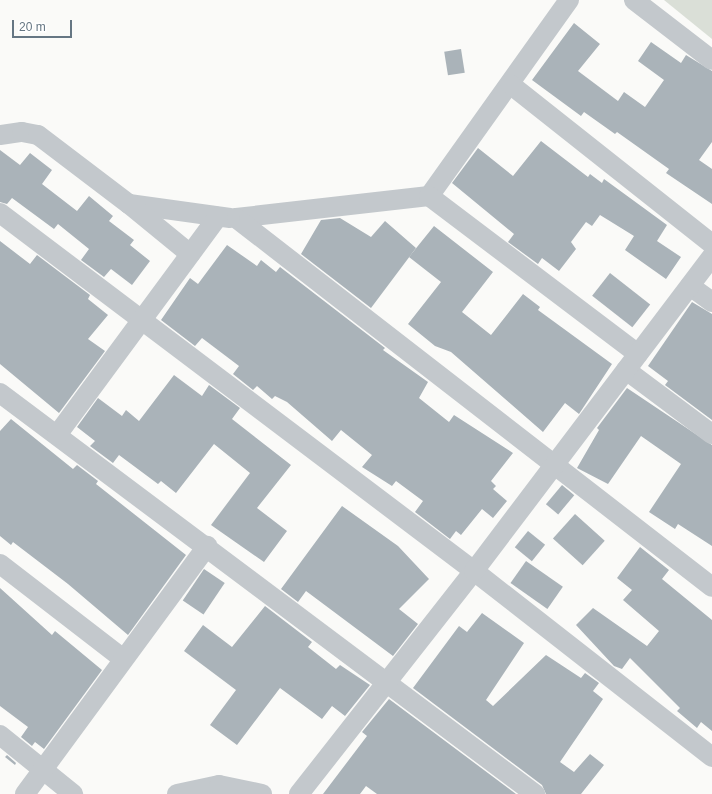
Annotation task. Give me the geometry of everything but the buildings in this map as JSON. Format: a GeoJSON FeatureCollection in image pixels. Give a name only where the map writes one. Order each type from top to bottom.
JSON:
{"type":"FeatureCollection","features":[{"type":"Feature","properties":{"kind":"street"},"geometry":{"type":"LineString","coordinates":[[429,196],[569,0]]}},
{"type":"Feature","properties":{"kind":"street"},"geometry":{"type":"LineString","coordinates":[[634,0],[712,60]]}},
{"type":"Feature","properties":{"kind":"street"},"geometry":{"type":"LineString","coordinates":[[510,84],[712,244]]}},
{"type":"Feature","properties":{"kind":"street"},"geometry":{"type":"LineString","coordinates":[[0,135],[22,132],[38,135],[129,204],[190,254]]}},
{"type":"Feature","properties":{"kind":"street"},"geometry":{"type":"LineString","coordinates":[[129,204],[227,217],[429,196],[638,354]]}},
{"type":"Feature","properties":{"kind":"street"},"geometry":{"type":"LineString","coordinates":[[0,213],[144,320],[474,571],[712,757]]}},
{"type":"Feature","properties":{"kind":"street"},"geometry":{"type":"LineString","coordinates":[[57,435],[144,320],[190,254],[227,217]]}},
{"type":"Feature","properties":{"kind":"street"},"geometry":{"type":"LineString","coordinates":[[227,217],[712,587]]}},
{"type":"Feature","properties":{"kind":"street"},"geometry":{"type":"LineString","coordinates":[[300,794],[474,571],[712,256]]}},
{"type":"Feature","properties":{"kind":"street"},"geometry":{"type":"LineString","coordinates":[[690,286],[712,302]]}},
{"type":"Feature","properties":{"kind":"street"},"geometry":{"type":"LineString","coordinates":[[626,370],[712,434]]}},
{"type":"Feature","properties":{"kind":"street"},"geometry":{"type":"LineString","coordinates":[[1,397],[57,435],[207,546],[535,794]]}},
{"type":"Feature","properties":{"kind":"street"},"geometry":{"type":"LineString","coordinates":[[25,794],[44,770],[122,658],[207,546]]}},
{"type":"Feature","properties":{"kind":"street"},"geometry":{"type":"LineString","coordinates":[[0,564],[122,658]]}},
{"type":"Feature","properties":{"kind":"street"},"geometry":{"type":"LineString","coordinates":[[0,735],[73,794]]}},
{"type":"Feature","properties":{"kind":"street"},"geometry":{"type":"LineString","coordinates":[[176,794],[218,785],[262,794]]}},
{"type":"Feature","properties":{"kind":"shaded area"},"geometry":{"type":"Polygon","coordinates":[[[664,0],[712,0],[712,39],[664,0]]]}}]}
